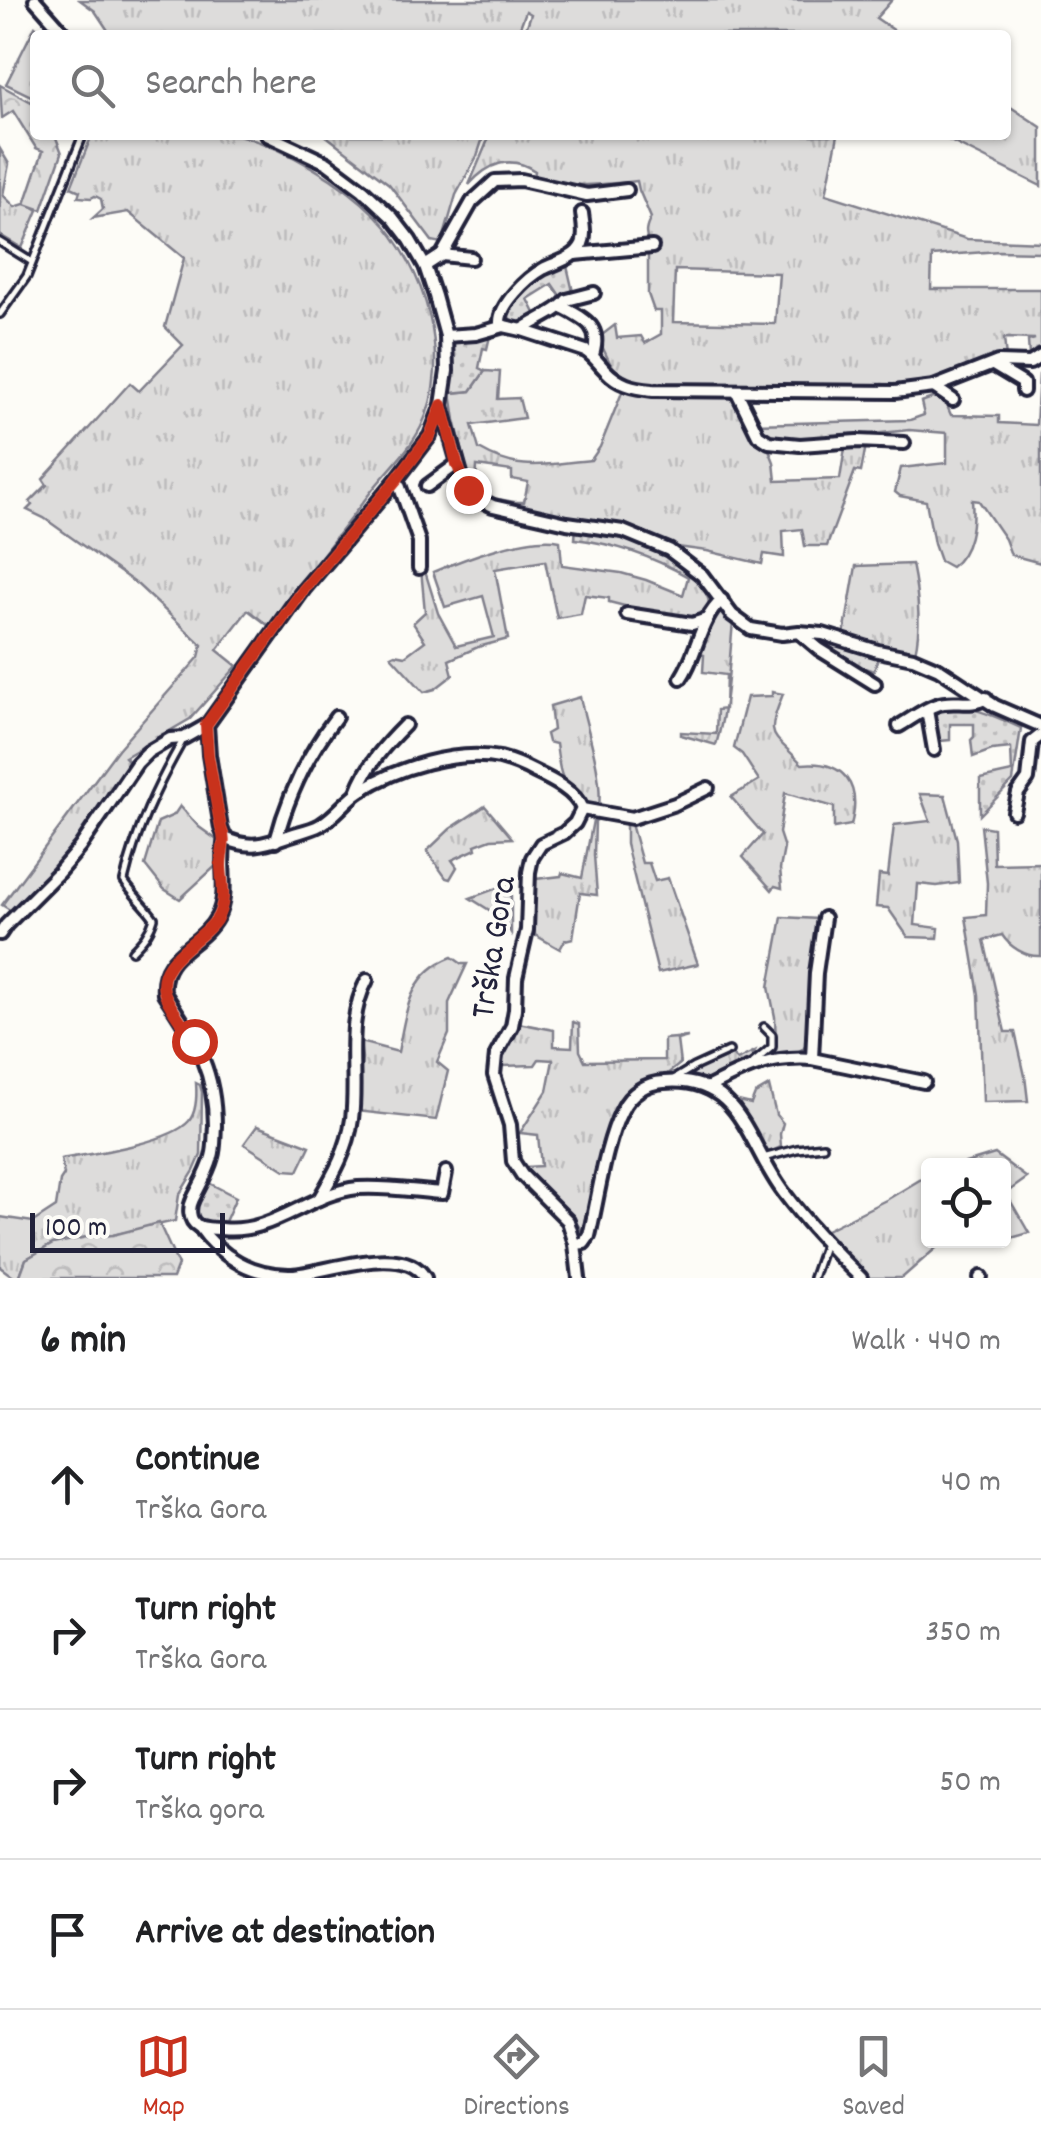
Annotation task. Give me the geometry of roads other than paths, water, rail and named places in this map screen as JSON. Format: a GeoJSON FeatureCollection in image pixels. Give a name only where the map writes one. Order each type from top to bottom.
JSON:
{"type":"FeatureCollection","features":[{"type":"Feature","properties":{"kind":"street"},"geometry":{"type":"LineString","coordinates":[[39,4],[62,30]]}},
{"type":"Feature","properties":{"kind":"street"},"geometry":{"type":"LineString","coordinates":[[0,934],[80,847],[137,763],[170,739],[184,738],[206,725],[304,589],[430,436],[442,405],[448,371],[446,336],[425,266],[410,240],[363,190],[327,164],[282,140]]}},
{"type":"Feature","properties":{"kind":"street"},"geometry":{"type":"LineString","coordinates":[[425,266],[442,255],[472,202],[495,181],[520,180],[587,195],[627,190]]}},
{"type":"Feature","properties":{"kind":"street"},"geometry":{"type":"LineString","coordinates":[[504,326],[500,315],[506,304],[531,278],[581,247],[582,213]]}},
{"type":"Feature","properties":{"kind":"street"},"geometry":{"type":"LineString","coordinates":[[574,254],[652,247]]}},
{"type":"Feature","properties":{"kind":"street"},"geometry":{"type":"LineString","coordinates":[[442,255],[471,258]]}},
{"type":"Feature","properties":{"kind":"street"},"geometry":{"type":"LineString","coordinates":[[522,330],[562,307],[567,300],[594,293]]}},
{"type":"Feature","properties":{"kind":"street"},"geometry":{"type":"LineString","coordinates":[[562,307],[596,332],[592,355]]}},
{"type":"Feature","properties":{"kind":"street"},"geometry":{"type":"LineString","coordinates":[[446,336],[476,334],[504,326],[522,330],[592,355],[625,386],[653,390],[895,392],[934,387],[998,362],[1030,363],[1041,356]]}},
{"type":"Feature","properties":{"kind":"street"},"geometry":{"type":"LineString","coordinates":[[992,365],[1023,383],[1023,391]]}},
{"type":"Feature","properties":{"kind":"street"},"geometry":{"type":"LineString","coordinates":[[934,387],[952,400]]}},
{"type":"Feature","properties":{"kind":"street"},"geometry":{"type":"LineString","coordinates":[[736,392],[758,435],[769,442],[904,442]]}},
{"type":"Feature","properties":{"kind":"street"},"geometry":{"type":"LineString","coordinates":[[442,405],[457,464],[468,490],[482,502],[643,538],[691,565],[732,614],[751,629],[823,634],[878,652],[913,658],[939,669],[995,706],[1041,726]]}},
{"type":"Feature","properties":{"kind":"street"},"geometry":{"type":"LineString","coordinates":[[427,486],[457,464]]}},
{"type":"Feature","properties":{"kind":"street"},"geometry":{"type":"LineString","coordinates":[[397,479],[419,541],[419,568]]}},
{"type":"Feature","properties":{"kind":"street"},"geometry":{"type":"LineString","coordinates":[[682,678],[707,619],[722,600]]}},
{"type":"Feature","properties":{"kind":"street"},"geometry":{"type":"LineString","coordinates":[[627,614],[692,624],[707,619]]}},
{"type":"Feature","properties":{"kind":"street"},"geometry":{"type":"LineString","coordinates":[[799,632],[876,684]]}},
{"type":"Feature","properties":{"kind":"street"},"geometry":{"type":"LineString","coordinates":[[899,726],[934,705],[976,704],[986,698]]}},
{"type":"Feature","properties":{"kind":"street"},"geometry":{"type":"LineString","coordinates":[[927,710],[934,750]]}},
{"type":"Feature","properties":{"kind":"street"},"geometry":{"type":"LineString","coordinates":[[276,841],[291,793],[336,717]]}},
{"type":"Feature","properties":{"kind":"street"},"geometry":{"type":"LineString","coordinates":[[206,725],[208,755],[225,838],[221,868],[223,902],[216,920],[176,958],[163,980],[164,994],[208,1068],[212,1086],[214,1152],[190,1210],[193,1221],[224,1255],[242,1266],[267,1273],[292,1275],[386,1260],[414,1266],[425,1278]]}},
{"type":"Feature","properties":{"kind":"street"},"geometry":{"type":"LineString","coordinates":[[357,792],[378,753],[405,725]]}},
{"type":"Feature","properties":{"kind":"street"},"geometry":{"type":"LineString","coordinates":[[1014,812],[1018,793],[1028,779],[1032,742],[1041,735]]}},
{"type":"Feature","properties":{"kind":"street"},"geometry":{"type":"LineString","coordinates":[[225,838],[241,845],[254,845],[319,826],[357,792],[385,777],[444,759],[497,757],[554,781],[582,809],[632,818],[676,804],[708,788]]}},
{"type":"Feature","properties":{"kind":"street","name":"Trška Gora"},"geometry":{"type":"LineString","coordinates":[[578,1278],[575,1244],[568,1222],[522,1175],[514,1161],[510,1125],[494,1075],[496,1054],[512,1026],[515,1009],[516,978],[527,930],[532,858],[541,844],[575,823],[582,809]]}},
{"type":"Feature","properties":{"kind":"street"},"geometry":{"type":"LineString","coordinates":[[812,1059],[816,973],[824,918]]}},
{"type":"Feature","properties":{"kind":"street"},"geometry":{"type":"LineString","coordinates":[[319,1199],[347,1142],[354,1090],[354,1014],[367,980]]}},
{"type":"Feature","properties":{"kind":"street"},"geometry":{"type":"LineString","coordinates":[[707,1088],[751,1066],[782,1059],[812,1059],[924,1082]]}},
{"type":"Feature","properties":{"kind":"street"},"geometry":{"type":"LineString","coordinates":[[575,1244],[584,1243],[589,1236],[621,1111],[631,1096],[653,1083],[684,1082],[707,1088],[736,1110],[780,1189],[824,1243],[861,1278]]}},
{"type":"Feature","properties":{"kind":"street"},"geometry":{"type":"LineString","coordinates":[[199,1226],[249,1230],[319,1199],[358,1188],[442,1193],[446,1172]]}},
{"type":"Feature","properties":{"kind":"lane"},"geometry":{"type":"LineString","coordinates":[[0,314],[27,276],[81,140]]}},
{"type":"Feature","properties":{"kind":"lane"},"geometry":{"type":"LineString","coordinates":[[0,242],[32,262]]}},
{"type":"Feature","properties":{"kind":"lane"},"geometry":{"type":"LineString","coordinates":[[132,951],[152,928],[154,918],[124,881],[130,853],[149,804],[184,738]]}},
{"type":"Feature","properties":{"kind":"lane"},"geometry":{"type":"LineString","coordinates":[[751,1066],[772,1047],[772,1035],[764,1028]]}},
{"type":"Feature","properties":{"kind":"lane"},"geometry":{"type":"LineString","coordinates":[[670,1081],[729,1051]]}},
{"type":"Feature","properties":{"kind":"lane"},"geometry":{"type":"LineString","coordinates":[[762,1158],[823,1146]]}},
{"type":"Feature","properties":{"kind":"lane"},"geometry":{"type":"LineString","coordinates":[[812,1278],[824,1243]]}}]}
